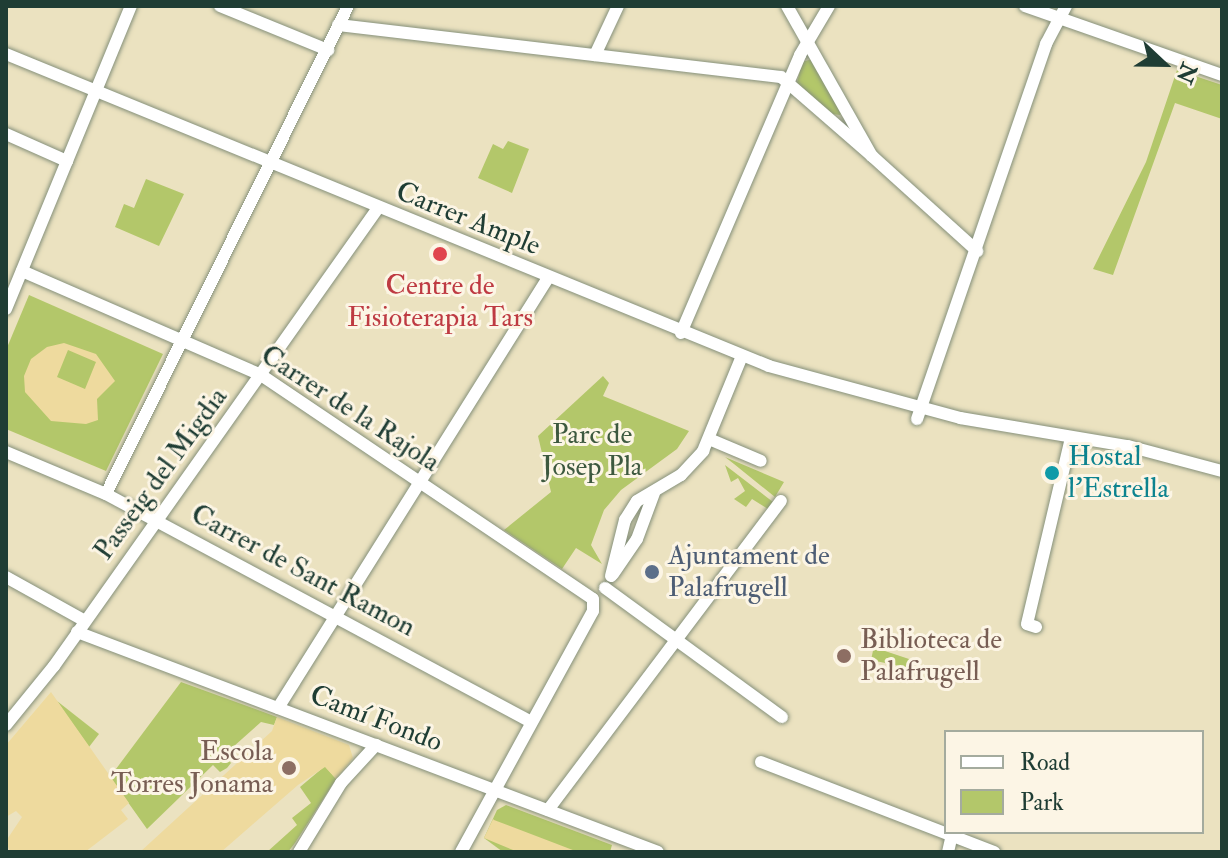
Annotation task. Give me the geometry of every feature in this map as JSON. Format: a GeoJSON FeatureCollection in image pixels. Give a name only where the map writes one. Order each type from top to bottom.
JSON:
{"type":"FeatureCollection","features":[{"type":"Feature","properties":{"kind":"street"},"geometry":{"type":"LineString","coordinates":[[6,309],[131,6]]}},
{"type":"Feature","properties":{"kind":"street"},"geometry":{"type":"LineString","coordinates":[[220,6],[328,50]]}},
{"type":"Feature","properties":{"kind":"street"},"geometry":{"type":"LineString","coordinates":[[106,494],[180,341],[273,165],[348,6]]}},
{"type":"Feature","properties":{"kind":"street"},"geometry":{"type":"LineString","coordinates":[[595,55],[618,6]]}},
{"type":"Feature","properties":{"kind":"street"},"geometry":{"type":"LineString","coordinates":[[787,6],[872,156]]}},
{"type":"Feature","properties":{"kind":"street"},"geometry":{"type":"LineString","coordinates":[[681,333],[807,41],[829,6]]}},
{"type":"Feature","properties":{"kind":"street"},"geometry":{"type":"LineString","coordinates":[[1025,6],[1063,12],[1222,75]]}},
{"type":"Feature","properties":{"kind":"street"},"geometry":{"type":"LineString","coordinates":[[919,413],[1063,12]]}},
{"type":"Feature","properties":{"kind":"street"},"geometry":{"type":"LineString","coordinates":[[338,25],[790,82],[977,251]]}},
{"type":"Feature","properties":{"kind":"street","name":"Carrer Ample"},"geometry":{"type":"LineString","coordinates":[[6,54],[742,356],[919,413],[1128,446],[1222,471]]}},
{"type":"Feature","properties":{"kind":"street"},"geometry":{"type":"LineString","coordinates":[[6,134],[67,161]]}},
{"type":"Feature","properties":{"kind":"street","name":"Passeig del Migdia"},"geometry":{"type":"LineString","coordinates":[[6,725],[81,627],[378,208]]}},
{"type":"Feature","properties":{"kind":"street","name":"Carrer de la Rajola"},"geometry":{"type":"LineString","coordinates":[[22,271],[261,375],[593,599]]}},
{"type":"Feature","properties":{"kind":"street"},"geometry":{"type":"LineString","coordinates":[[278,708],[548,278]]}},
{"type":"Feature","properties":{"kind":"street"},"geometry":{"type":"LineString","coordinates":[[608,582],[620,529],[637,501],[691,466],[709,439],[742,356]]}},
{"type":"Feature","properties":{"kind":"street"},"geometry":{"type":"LineString","coordinates":[[1036,627],[1027,624],[1071,438]]}},
{"type":"Feature","properties":{"kind":"street"},"geometry":{"type":"LineString","coordinates":[[709,439],[761,461]]}},
{"type":"Feature","properties":{"kind":"street","name":"Carrer de Sant Ramon"},"geometry":{"type":"LineString","coordinates":[[6,452],[106,494],[529,721]]}},
{"type":"Feature","properties":{"kind":"street"},"geometry":{"type":"LineString","coordinates":[[461,852],[488,806],[492,788],[593,611],[593,599],[637,537],[647,503],[656,490]]}},
{"type":"Feature","properties":{"kind":"street"},"geometry":{"type":"LineString","coordinates":[[548,810],[781,501]]}},
{"type":"Feature","properties":{"kind":"street"},"geometry":{"type":"LineString","coordinates":[[620,529],[622,541],[637,537]]}},
{"type":"Feature","properties":{"kind":"street","name":"Camí Fondo"},"geometry":{"type":"LineString","coordinates":[[6,577],[81,627],[278,708],[658,852]]}},
{"type":"Feature","properties":{"kind":"street"},"geometry":{"type":"LineString","coordinates":[[608,582],[676,640],[782,717]]}},
{"type":"Feature","properties":{"kind":"street"},"geometry":{"type":"LineString","coordinates":[[299,852],[341,783],[376,745]]}},
{"type":"Feature","properties":{"kind":"street"},"geometry":{"type":"LineString","coordinates":[[761,762],[944,832]]}},
{"type":"Feature","properties":{"kind":"street"},"geometry":{"type":"LineString","coordinates":[[948,852],[952,835],[994,852]]}},
{"type":"Feature","properties":{"kind":"green space"},"geometry":{"type":"Polygon","coordinates":[[[812,59],[842,111],[840,115],[832,114],[797,83],[802,62],[812,59]]]}},
{"type":"Feature","properties":{"kind":"green space"},"geometry":{"type":"Polygon","coordinates":[[[1177,70],[1222,85],[1222,119],[1175,103],[1113,275],[1093,269],[1146,162],[1177,70]]]}},
{"type":"Feature","properties":{"kind":"green space"},"geometry":{"type":"Polygon","coordinates":[[[508,141],[529,149],[512,193],[478,178],[493,144],[503,149],[508,141]]]}},
{"type":"Feature","properties":{"kind":"green space"},"geometry":{"type":"Polygon","coordinates":[[[146,179],[184,194],[159,246],[115,227],[124,204],[134,208],[146,179]]]}},
{"type":"Feature","properties":{"kind":"green space"},"geometry":{"type":"Polygon","coordinates":[[[29,295],[163,354],[106,471],[6,429],[6,350],[29,295]]]}},
{"type":"Feature","properties":{"kind":"green space","name":"Parc de Josep Pla"},"geometry":{"type":"Polygon","coordinates":[[[603,376],[609,383],[603,396],[689,431],[677,449],[621,490],[604,510],[591,545],[602,564],[576,548],[562,569],[504,530],[551,492],[538,436],[603,376]]]}},
{"type":"Feature","properties":{"kind":"green space"},"geometry":{"type":"Polygon","coordinates":[[[725,457],[784,482],[775,497],[725,457]]]}},
{"type":"Feature","properties":{"kind":"green space"},"geometry":{"type":"Polygon","coordinates":[[[725,465],[773,502],[768,509],[752,499],[746,507],[734,499],[745,491],[738,478],[731,482],[725,465]]]}},
{"type":"Feature","properties":{"kind":"green space"},"geometry":{"type":"Polygon","coordinates":[[[877,632],[885,651],[915,661],[909,668],[871,660],[877,632]]]}},
{"type":"Feature","properties":{"kind":"green space"},"geometry":{"type":"Polygon","coordinates":[[[181,682],[277,717],[274,725],[261,722],[224,755],[231,763],[227,768],[220,772],[213,765],[147,829],[110,777],[181,682]]]}},
{"type":"Feature","properties":{"kind":"green space"},"geometry":{"type":"Polygon","coordinates":[[[57,701],[99,734],[89,747],[67,716],[57,701]]]}},
{"type":"Feature","properties":{"kind":"green space"},"geometry":{"type":"Polygon","coordinates":[[[325,766],[336,779],[295,843],[288,852],[267,852],[297,825],[292,818],[311,803],[300,787],[325,766]]]}},
{"type":"Feature","properties":{"kind":"green space"},"geometry":{"type":"Polygon","coordinates":[[[506,805],[612,845],[610,852],[503,852],[484,838],[497,810],[506,805]]]}},
{"type":"Feature","properties":{"kind":"sand"},"geometry":{"type":"Polygon","coordinates":[[[64,343],[96,354],[115,381],[97,399],[98,420],[86,424],[51,421],[25,392],[24,376],[31,359],[47,347],[64,343]],[[68,350],[57,377],[85,389],[96,362],[68,350]]]}},
{"type":"Feature","properties":{"kind":"sand"},"geometry":{"type":"Polygon","coordinates":[[[51,692],[129,803],[121,810],[128,819],[85,852],[10,852],[6,841],[22,817],[16,811],[6,817],[6,745],[51,692]]]}},
{"type":"Feature","properties":{"kind":"sand"},"geometry":{"type":"Polygon","coordinates":[[[277,717],[349,745],[353,758],[336,779],[325,767],[298,785],[221,852],[140,852],[272,731],[277,717]]]}},
{"type":"Feature","properties":{"kind":"sand"},"geometry":{"type":"Polygon","coordinates":[[[493,819],[578,852],[518,852],[484,838],[493,819]]]}},
{"type":"Feature","properties":{"kind":"place","name":"Centre de Fisioterapia Tars"},"geometry":{"type":"Point","coordinates":[440,254]}},
{"type":"Feature","properties":{"kind":"place","name":"Hostal l'Estrella"},"geometry":{"type":"Point","coordinates":[1052,473]}},
{"type":"Feature","properties":{"kind":"place","name":"Ajuntament de Palafrugell"},"geometry":{"type":"Point","coordinates":[652,572]}},
{"type":"Feature","properties":{"kind":"place","name":"Biblioteca de Palafrugell"},"geometry":{"type":"Point","coordinates":[844,656]}},
{"type":"Feature","properties":{"kind":"place","name":"Escola Torres Jonama"},"geometry":{"type":"Point","coordinates":[289,768]}}]}
